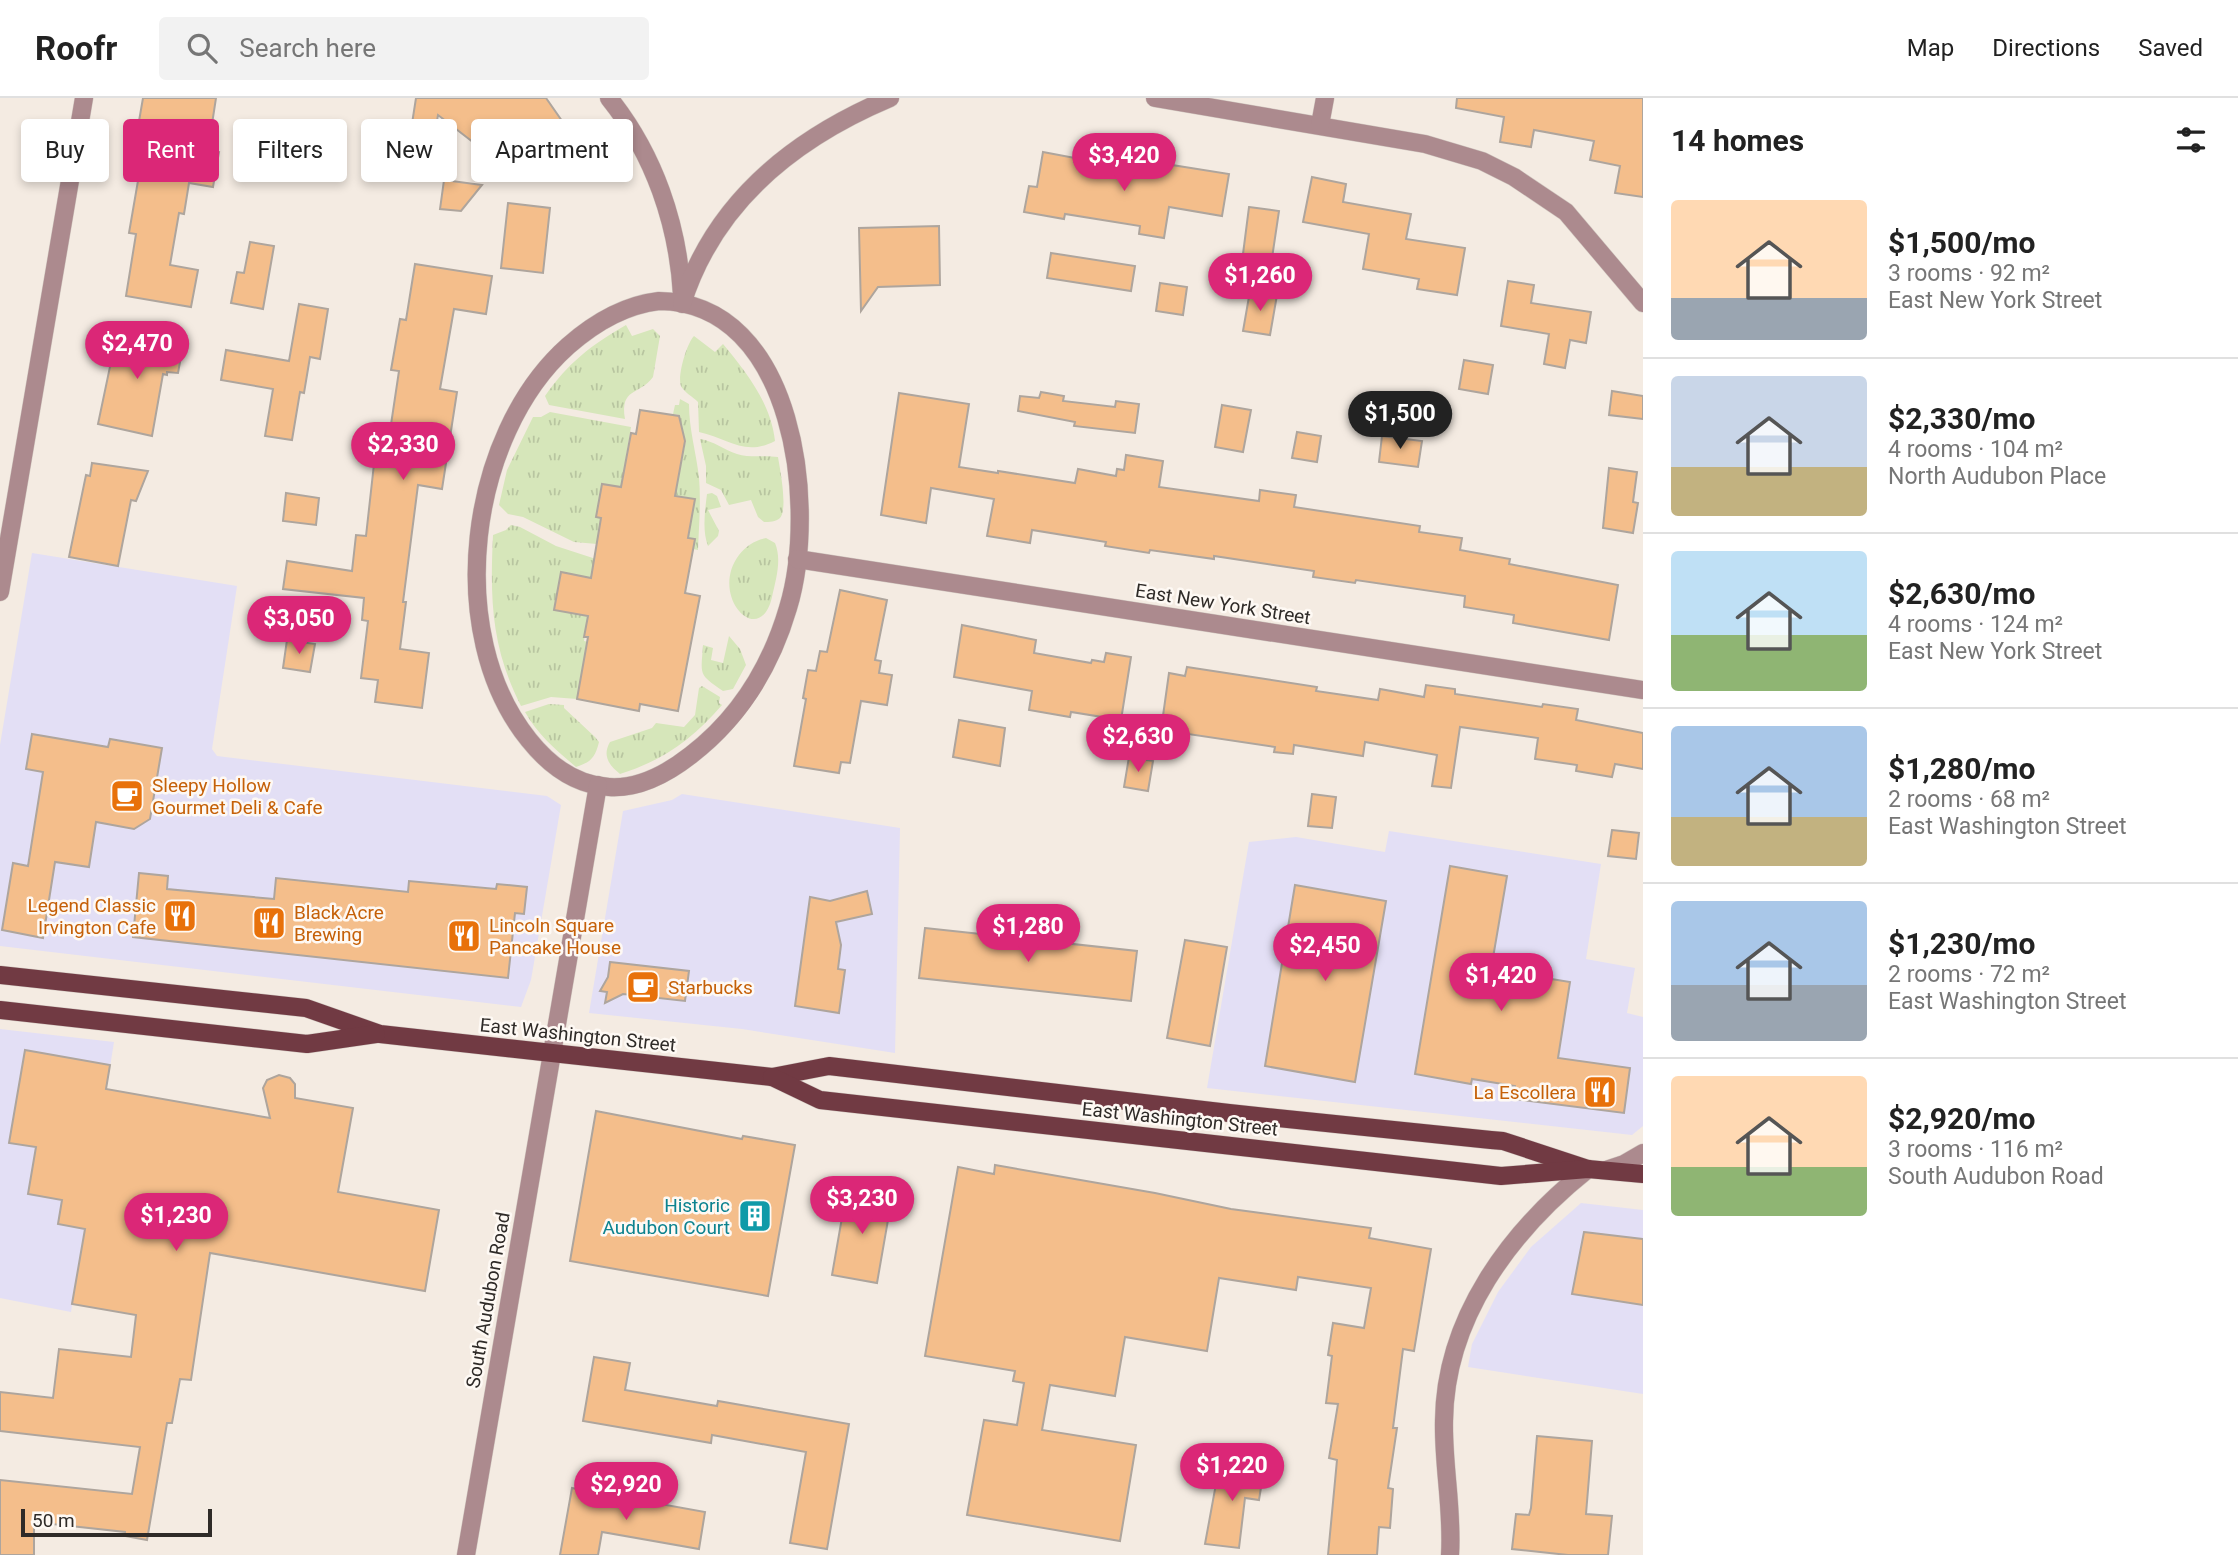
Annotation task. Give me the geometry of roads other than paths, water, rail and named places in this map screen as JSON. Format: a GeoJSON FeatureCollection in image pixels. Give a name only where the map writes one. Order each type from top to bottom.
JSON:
{"type":"FeatureCollection","features":[{"type":"Feature","properties":{"kind":"main road","name":"East Washington Street"},"geometry":{"type":"LineString","coordinates":[[0,975],[306,1008],[380,1034],[772,1077],[829,1066],[1491,1140],[1588,1169]]}},
{"type":"Feature","properties":{"kind":"main road","name":"East Washington Street"},"geometry":{"type":"LineString","coordinates":[[0,1010],[307,1044],[380,1034]]}},
{"type":"Feature","properties":{"kind":"main road","name":"East Washington Street"},"geometry":{"type":"LineString","coordinates":[[772,1077],[820,1100],[1501,1176],[1588,1169],[1643,1174]]}},
{"type":"Feature","properties":{"kind":"street"},"geometry":{"type":"LineString","coordinates":[[0,592],[84,98]]}},
{"type":"Feature","properties":{"kind":"street"},"geometry":{"type":"LineString","coordinates":[[609,98],[634,135],[659,187],[674,238],[682,304]]}},
{"type":"Feature","properties":{"kind":"street"},"geometry":{"type":"LineString","coordinates":[[682,304],[694,269],[706,246],[736,205],[760,180],[786,156],[815,135],[855,112],[890,98]]}},
{"type":"Feature","properties":{"kind":"street"},"geometry":{"type":"LineString","coordinates":[[1155,98],[1438,146],[1482,161],[1514,177],[1572,218],[1643,303]]}},
{"type":"Feature","properties":{"kind":"street"},"geometry":{"type":"LineString","coordinates":[[1320,125],[1325,98]]}},
{"type":"Feature","properties":{"kind":"street"},"geometry":{"type":"LineString","coordinates":[[651,302],[682,304],[719,319],[742,336],[763,364],[774,385],[789,429],[796,463],[800,511],[797,559],[791,597],[780,634],[755,684],[726,725],[680,764],[652,779],[610,787],[575,779],[549,763],[522,732],[504,701],[487,659],[480,623],[476,575],[480,527],[490,478],[507,433],[524,401],[552,361],[588,329],[620,312],[651,302]]}},
{"type":"Feature","properties":{"kind":"street","name":"East New York Street"},"geometry":{"type":"LineString","coordinates":[[797,559],[1643,690]]}},
{"type":"Feature","properties":{"kind":"street","name":"South Audubon Road"},"geometry":{"type":"LineString","coordinates":[[466,1555],[598,785]]}},
{"type":"Feature","properties":{"kind":"street"},"geometry":{"type":"LineString","coordinates":[[1606,1170],[1643,1153]]}},
{"type":"Feature","properties":{"kind":"street"},"geometry":{"type":"LineString","coordinates":[[1450,1555],[1451,1506],[1444,1421],[1447,1384],[1458,1337],[1490,1273],[1549,1200],[1588,1169]]}},
{"type":"Feature","properties":{"kind":"place","name":"Sleepy Hollow Gourmet Deli & Cafe"},"geometry":{"type":"Point","coordinates":[127,796]}},
{"type":"Feature","properties":{"kind":"place","name":"Legend Classic Irvington Cafe"},"geometry":{"type":"Point","coordinates":[180,916]}},
{"type":"Feature","properties":{"kind":"place","name":"Black Acre Brewing"},"geometry":{"type":"Point","coordinates":[269,923]}},
{"type":"Feature","properties":{"kind":"place","name":"Lincoln Square Pancake House"},"geometry":{"type":"Point","coordinates":[464,936]}},
{"type":"Feature","properties":{"kind":"place","name":"Starbucks"},"geometry":{"type":"Point","coordinates":[643,987]}},
{"type":"Feature","properties":{"kind":"place","name":"La Escollera"},"geometry":{"type":"Point","coordinates":[1600,1092]}},
{"type":"Feature","properties":{"kind":"place","name":"Historic Audubon Court"},"geometry":{"type":"Point","coordinates":[755,1216]}}]}
